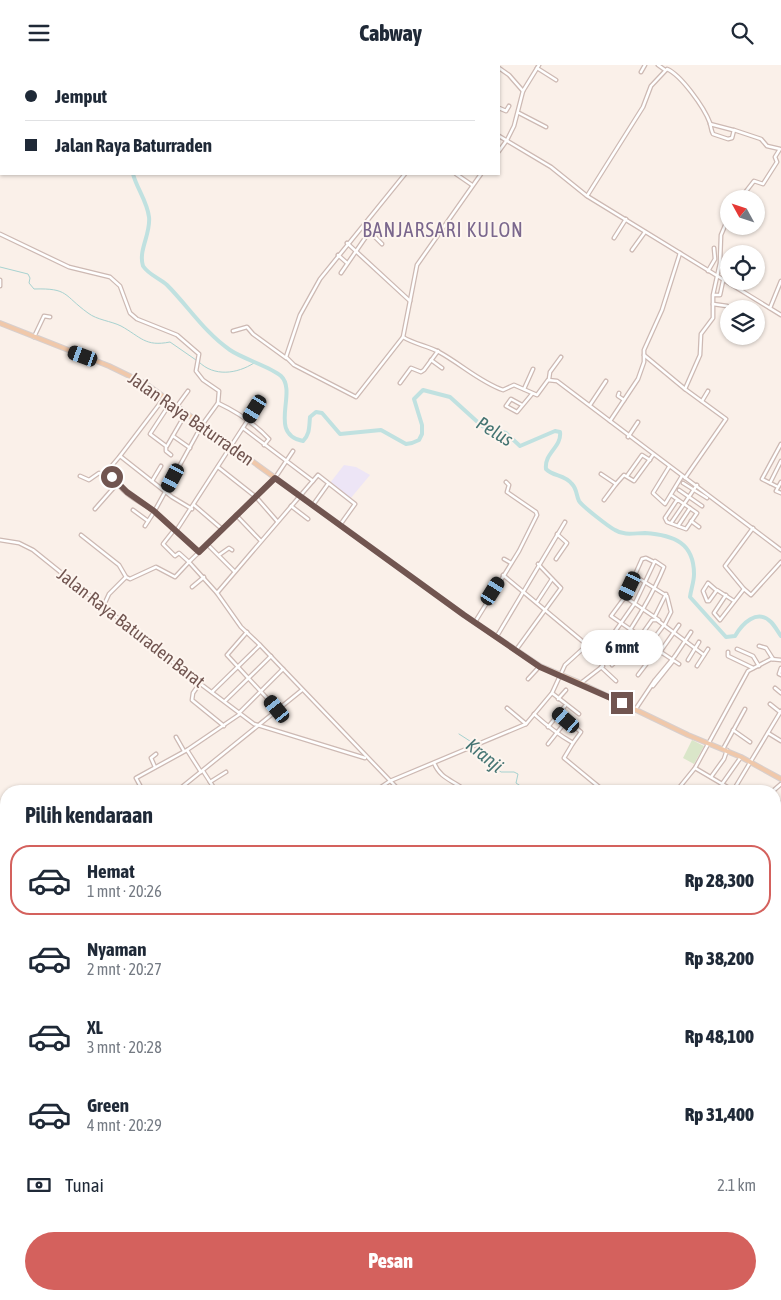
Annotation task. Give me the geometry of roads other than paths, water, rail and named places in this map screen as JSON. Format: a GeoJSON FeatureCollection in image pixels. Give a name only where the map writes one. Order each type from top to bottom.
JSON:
{"type":"FeatureCollection","features":[{"type":"Feature","properties":{"kind":"main road","name":"Jalan Raya Baturraden"},"geometry":{"type":"LineString","coordinates":[[0,323],[34,338],[117,369],[146,384],[540,667],[581,683],[635,710],[725,749],[781,779]]}},
{"type":"Feature","properties":{"kind":"street"},"geometry":{"type":"LineString","coordinates":[[642,72],[645,65]]}},
{"type":"Feature","properties":{"kind":"street"},"geometry":{"type":"LineString","coordinates":[[658,65],[678,77],[710,124],[712,133],[725,139],[732,138],[734,130]]}},
{"type":"Feature","properties":{"kind":"street"},"geometry":{"type":"LineString","coordinates":[[500,150],[508,141],[519,113],[523,91],[538,67],[556,80]]}},
{"type":"Feature","properties":{"kind":"street"},"geometry":{"type":"LineString","coordinates":[[500,68],[523,91]]}},
{"type":"Feature","properties":{"kind":"street"},"geometry":{"type":"LineString","coordinates":[[587,196],[632,121],[643,107],[651,86],[665,70]]}},
{"type":"Feature","properties":{"kind":"street"},"geometry":{"type":"LineString","coordinates":[[500,109],[506,111],[509,106]]}},
{"type":"Feature","properties":{"kind":"street"},"geometry":{"type":"LineString","coordinates":[[519,113],[546,127]]}},
{"type":"Feature","properties":{"kind":"street"},"geometry":{"type":"LineString","coordinates":[[710,124],[761,139],[767,146],[781,149],[775,157],[777,162],[767,179],[762,184],[754,181],[747,190]]}},
{"type":"Feature","properties":{"kind":"street"},"geometry":{"type":"LineString","coordinates":[[500,137],[551,167],[587,196],[720,279]]}},
{"type":"Feature","properties":{"kind":"street"},"geometry":{"type":"LineString","coordinates":[[286,358],[300,315],[320,279],[347,243],[404,175]]}},
{"type":"Feature","properties":{"kind":"street"},"geometry":{"type":"LineString","coordinates":[[457,175],[472,185]]}},
{"type":"Feature","properties":{"kind":"street"},"geometry":{"type":"LineString","coordinates":[[233,331],[247,327],[253,334],[294,365],[356,397],[403,337],[418,265],[480,175]]}},
{"type":"Feature","properties":{"kind":"street"},"geometry":{"type":"LineString","coordinates":[[614,238],[626,219]]}},
{"type":"Feature","properties":{"kind":"street"},"geometry":{"type":"LineString","coordinates":[[341,273],[372,228]]}},
{"type":"Feature","properties":{"kind":"street"},"geometry":{"type":"LineString","coordinates":[[370,232],[382,244]]}},
{"type":"Feature","properties":{"kind":"street"},"geometry":{"type":"LineString","coordinates":[[632,250],[645,232]]}},
{"type":"Feature","properties":{"kind":"street"},"geometry":{"type":"LineString","coordinates":[[0,234],[69,267],[110,277],[122,290],[132,315],[138,321],[180,338],[199,354],[196,371],[199,376],[219,391],[218,403],[202,425],[145,526]]}},
{"type":"Feature","properties":{"kind":"street"},"geometry":{"type":"LineString","coordinates":[[685,389],[700,355],[701,334],[713,319],[713,295],[720,263],[721,235]]}},
{"type":"Feature","properties":{"kind":"street"},"geometry":{"type":"LineString","coordinates":[[347,243],[410,301]]}},
{"type":"Feature","properties":{"kind":"street"},"geometry":{"type":"LineString","coordinates":[[708,271],[715,259],[714,248]]}},
{"type":"Feature","properties":{"kind":"street"},"geometry":{"type":"LineString","coordinates":[[610,421],[638,379],[644,355],[680,253]]}},
{"type":"Feature","properties":{"kind":"street"},"geometry":{"type":"LineString","coordinates":[[338,255],[347,263]]}},
{"type":"Feature","properties":{"kind":"street"},"geometry":{"type":"LineString","coordinates":[[0,280],[0,286]]}},
{"type":"Feature","properties":{"kind":"street"},"geometry":{"type":"LineString","coordinates":[[770,308],[781,281]]}},
{"type":"Feature","properties":{"kind":"street"},"geometry":{"type":"LineString","coordinates":[[713,295],[720,295],[721,290]]}},
{"type":"Feature","properties":{"kind":"street"},"geometry":{"type":"LineString","coordinates":[[739,290],[781,315]]}},
{"type":"Feature","properties":{"kind":"street"},"geometry":{"type":"LineString","coordinates":[[713,304],[720,305]]}},
{"type":"Feature","properties":{"kind":"street"},"geometry":{"type":"LineString","coordinates":[[34,338],[44,316],[50,317]]}},
{"type":"Feature","properties":{"kind":"street"},"geometry":{"type":"LineString","coordinates":[[403,337],[438,351],[471,371],[489,385],[505,390],[514,385],[532,394],[539,394],[549,379],[550,372],[561,357]]}},
{"type":"Feature","properties":{"kind":"street"},"geometry":{"type":"LineString","coordinates":[[400,383],[411,368],[422,371],[438,351]]}},
{"type":"Feature","properties":{"kind":"street"},"geometry":{"type":"LineString","coordinates":[[644,355],[685,389],[726,419],[665,504],[653,493],[669,467]]}},
{"type":"Feature","properties":{"kind":"street"},"geometry":{"type":"LineString","coordinates":[[431,360],[442,368]]}},
{"type":"Feature","properties":{"kind":"street"},"geometry":{"type":"LineString","coordinates":[[524,389],[533,369]]}},
{"type":"Feature","properties":{"kind":"street"},"geometry":{"type":"LineString","coordinates":[[549,379],[557,381],[590,405],[628,437],[697,485],[781,550]]}},
{"type":"Feature","properties":{"kind":"street"},"geometry":{"type":"LineString","coordinates":[[590,405],[606,381]]}},
{"type":"Feature","properties":{"kind":"street"},"geometry":{"type":"LineString","coordinates":[[177,406],[188,391]]}},
{"type":"Feature","properties":{"kind":"street"},"geometry":{"type":"LineString","coordinates":[[702,401],[708,391]]}},
{"type":"Feature","properties":{"kind":"street"},"geometry":{"type":"LineString","coordinates":[[619,393],[618,396],[624,400]]}},
{"type":"Feature","properties":{"kind":"street"},"geometry":{"type":"LineString","coordinates":[[522,405],[511,399],[506,406],[517,413],[532,394]]}},
{"type":"Feature","properties":{"kind":"street"},"geometry":{"type":"LineString","coordinates":[[105,475],[164,398]]}},
{"type":"Feature","properties":{"kind":"street"},"geometry":{"type":"LineString","coordinates":[[166,446],[150,434],[171,402]]}},
{"type":"Feature","properties":{"kind":"street"},"geometry":{"type":"LineString","coordinates":[[218,403],[248,421],[269,439],[264,445]]}},
{"type":"Feature","properties":{"kind":"street"},"geometry":{"type":"LineString","coordinates":[[255,409],[192,509],[163,544],[175,557],[179,553],[204,577],[241,627],[394,785]]}},
{"type":"Feature","properties":{"kind":"street"},"geometry":{"type":"LineString","coordinates":[[171,455],[166,451],[166,446],[186,413]]}},
{"type":"Feature","properties":{"kind":"street"},"geometry":{"type":"LineString","coordinates":[[628,437],[638,422]]}},
{"type":"Feature","properties":{"kind":"street"},"geometry":{"type":"LineString","coordinates":[[243,428],[313,481]]}},
{"type":"Feature","properties":{"kind":"street"},"geometry":{"type":"LineString","coordinates":[[173,436],[190,448]]}},
{"type":"Feature","properties":{"kind":"street"},"geometry":{"type":"LineString","coordinates":[[778,487],[762,479],[781,445]]}},
{"type":"Feature","properties":{"kind":"street"},"geometry":{"type":"LineString","coordinates":[[81,535],[120,565],[126,577],[130,579],[156,567],[175,577],[207,543],[275,478],[293,451]]}},
{"type":"Feature","properties":{"kind":"street"},"geometry":{"type":"LineString","coordinates":[[604,500],[624,475],[627,476],[642,455],[650,460]]}},
{"type":"Feature","properties":{"kind":"street"},"geometry":{"type":"LineString","coordinates":[[627,476],[635,481],[653,455]]}},
{"type":"Feature","properties":{"kind":"street"},"geometry":{"type":"LineString","coordinates":[[120,456],[192,509]]}},
{"type":"Feature","properties":{"kind":"street"},"geometry":{"type":"LineString","coordinates":[[770,483],[781,461]]}},
{"type":"Feature","properties":{"kind":"street"},"geometry":{"type":"LineString","coordinates":[[152,481],[161,467]]}},
{"type":"Feature","properties":{"kind":"street"},"geometry":{"type":"LineString","coordinates":[[218,467],[256,497],[277,521]]}},
{"type":"Feature","properties":{"kind":"street"},"geometry":{"type":"LineString","coordinates":[[80,476],[89,480],[99,473],[114,478],[117,484],[154,512],[199,552]]}},
{"type":"Feature","properties":{"kind":"street"},"geometry":{"type":"LineString","coordinates":[[601,474],[616,484]]}},
{"type":"Feature","properties":{"kind":"street"},"geometry":{"type":"LineString","coordinates":[[217,593],[260,540],[318,475],[355,504],[340,525]]}},
{"type":"Feature","properties":{"kind":"street"},"geometry":{"type":"LineString","coordinates":[[475,622],[511,563],[537,515],[529,507],[506,493],[509,485],[506,482]]}},
{"type":"Feature","properties":{"kind":"street"},"geometry":{"type":"LineString","coordinates":[[781,482],[776,491],[781,493]]}},
{"type":"Feature","properties":{"kind":"street"},"geometry":{"type":"LineString","coordinates":[[312,505],[328,483]]}},
{"type":"Feature","properties":{"kind":"street"},"geometry":{"type":"LineString","coordinates":[[684,483],[706,498]]}},
{"type":"Feature","properties":{"kind":"street"},"geometry":{"type":"LineString","coordinates":[[95,509],[117,484]]}},
{"type":"Feature","properties":{"kind":"street"},"geometry":{"type":"LineString","coordinates":[[671,523],[697,485]]}},
{"type":"Feature","properties":{"kind":"street"},"geometry":{"type":"LineString","coordinates":[[679,490],[702,506]]}},
{"type":"Feature","properties":{"kind":"street"},"geometry":{"type":"LineString","coordinates":[[670,495],[697,513],[686,529],[671,523],[665,518],[677,500]]}},
{"type":"Feature","properties":{"kind":"street"},"geometry":{"type":"LineString","coordinates":[[194,505],[222,529]]}},
{"type":"Feature","properties":{"kind":"street"},"geometry":{"type":"LineString","coordinates":[[291,506],[308,519]]}},
{"type":"Feature","properties":{"kind":"street"},"geometry":{"type":"LineString","coordinates":[[678,526],[690,508]]}},
{"type":"Feature","properties":{"kind":"street"},"geometry":{"type":"LineString","coordinates":[[132,510],[148,521]]}},
{"type":"Feature","properties":{"kind":"street"},"geometry":{"type":"LineString","coordinates":[[236,515],[260,540]]}},
{"type":"Feature","properties":{"kind":"street"},"geometry":{"type":"LineString","coordinates":[[497,636],[564,521]]}},
{"type":"Feature","properties":{"kind":"street"},"geometry":{"type":"LineString","coordinates":[[691,521],[700,527]]}},
{"type":"Feature","properties":{"kind":"street"},"geometry":{"type":"LineString","coordinates":[[753,527],[725,566],[751,596],[781,563]]}},
{"type":"Feature","properties":{"kind":"street"},"geometry":{"type":"LineString","coordinates":[[556,559],[567,544],[557,534]]}},
{"type":"Feature","properties":{"kind":"street","name":"Jalan Raya Baturaden Barat"},"geometry":{"type":"LineString","coordinates":[[0,541],[20,543],[33,550],[240,714],[258,724],[366,758]]}},
{"type":"Feature","properties":{"kind":"street"},"geometry":{"type":"LineString","coordinates":[[207,543],[234,571]]}},
{"type":"Feature","properties":{"kind":"street"},"geometry":{"type":"LineString","coordinates":[[219,555],[229,548],[232,550]]}},
{"type":"Feature","properties":{"kind":"street"},"geometry":{"type":"LineString","coordinates":[[654,562],[635,603],[621,624],[609,640],[615,648],[619,647],[630,630],[645,609],[656,587],[664,567],[654,562],[646,558],[642,559],[625,597],[611,616],[621,624],[630,630],[640,637],[647,644],[679,664]]}},
{"type":"Feature","properties":{"kind":"street"},"geometry":{"type":"LineString","coordinates":[[504,559],[511,563]]}},
{"type":"Feature","properties":{"kind":"street"},"geometry":{"type":"LineString","coordinates":[[516,650],[561,588],[538,565]]}},
{"type":"Feature","properties":{"kind":"street"},"geometry":{"type":"LineString","coordinates":[[503,575],[546,608],[588,645]]}},
{"type":"Feature","properties":{"kind":"street"},"geometry":{"type":"LineString","coordinates":[[607,649],[631,662],[664,625],[671,608],[666,595],[656,587],[635,576]]}},
{"type":"Feature","properties":{"kind":"street"},"geometry":{"type":"LineString","coordinates":[[103,607],[109,594],[126,577]]}},
{"type":"Feature","properties":{"kind":"street"},"geometry":{"type":"LineString","coordinates":[[192,587],[204,577]]}},
{"type":"Feature","properties":{"kind":"street"},"geometry":{"type":"LineString","coordinates":[[537,602],[552,579]]}},
{"type":"Feature","properties":{"kind":"street"},"geometry":{"type":"LineString","coordinates":[[716,590],[710,600],[707,601],[703,591],[708,583],[734,601]]}},
{"type":"Feature","properties":{"kind":"street"},"geometry":{"type":"LineString","coordinates":[[726,595],[714,613],[719,619],[722,619],[744,589]]}},
{"type":"Feature","properties":{"kind":"street"},"geometry":{"type":"LineString","coordinates":[[655,616],[666,595]]}},
{"type":"Feature","properties":{"kind":"street"},"geometry":{"type":"LineString","coordinates":[[625,597],[655,616],[664,625]]}},
{"type":"Feature","properties":{"kind":"street"},"geometry":{"type":"LineString","coordinates":[[640,637],[652,620],[657,620],[704,655]]}},
{"type":"Feature","properties":{"kind":"street"},"geometry":{"type":"LineString","coordinates":[[638,675],[679,625]]}},
{"type":"Feature","properties":{"kind":"street"},"geometry":{"type":"LineString","coordinates":[[247,632],[227,653],[277,709]]}},
{"type":"Feature","properties":{"kind":"street"},"geometry":{"type":"LineString","coordinates":[[635,710],[691,632]]}},
{"type":"Feature","properties":{"kind":"street"},"geometry":{"type":"LineString","coordinates":[[384,785],[526,724],[552,693],[565,665],[588,645],[594,635]]}},
{"type":"Feature","properties":{"kind":"street"},"geometry":{"type":"LineString","coordinates":[[612,665],[634,636],[640,637]]}},
{"type":"Feature","properties":{"kind":"street"},"geometry":{"type":"LineString","coordinates":[[688,660],[699,642]]}},
{"type":"Feature","properties":{"kind":"street"},"geometry":{"type":"LineString","coordinates":[[212,692],[260,645]]}},
{"type":"Feature","properties":{"kind":"street"},"geometry":{"type":"LineString","coordinates":[[759,645],[766,648],[773,659]]}},
{"type":"Feature","properties":{"kind":"street"},"geometry":{"type":"LineString","coordinates":[[697,666],[708,649]]}},
{"type":"Feature","properties":{"kind":"street"},"geometry":{"type":"LineString","coordinates":[[737,649],[753,656],[759,667]]}},
{"type":"Feature","properties":{"kind":"street"},"geometry":{"type":"LineString","coordinates":[[728,652],[728,656],[753,668]]}},
{"type":"Feature","properties":{"kind":"street"},"geometry":{"type":"LineString","coordinates":[[592,653],[602,664],[602,667],[616,681]]}},
{"type":"Feature","properties":{"kind":"street"},"geometry":{"type":"LineString","coordinates":[[224,701],[232,698],[271,656]]}},
{"type":"Feature","properties":{"kind":"street"},"geometry":{"type":"LineString","coordinates":[[681,785],[694,768],[746,674],[753,668],[759,667],[773,659],[781,660]]}},
{"type":"Feature","properties":{"kind":"street"},"geometry":{"type":"LineString","coordinates":[[528,679],[540,667]]}},
{"type":"Feature","properties":{"kind":"street"},"geometry":{"type":"LineString","coordinates":[[581,683],[602,667]]}},
{"type":"Feature","properties":{"kind":"street"},"geometry":{"type":"LineString","coordinates":[[781,668],[779,673],[781,675]]}},
{"type":"Feature","properties":{"kind":"street"},"geometry":{"type":"LineString","coordinates":[[140,785],[136,779],[186,751],[240,714],[283,669]]}},
{"type":"Feature","properties":{"kind":"street"},"geometry":{"type":"LineString","coordinates":[[200,683],[193,693],[192,700],[225,726]]}},
{"type":"Feature","properties":{"kind":"street"},"geometry":{"type":"LineString","coordinates":[[252,689],[256,685]]}},
{"type":"Feature","properties":{"kind":"street"},"geometry":{"type":"LineString","coordinates":[[775,688],[781,693]]}},
{"type":"Feature","properties":{"kind":"street"},"geometry":{"type":"LineString","coordinates":[[185,785],[302,690]]}},
{"type":"Feature","properties":{"kind":"street"},"geometry":{"type":"LineString","coordinates":[[558,699],[566,690]]}},
{"type":"Feature","properties":{"kind":"street"},"geometry":{"type":"LineString","coordinates":[[552,693],[579,715]]}},
{"type":"Feature","properties":{"kind":"street"},"geometry":{"type":"LineString","coordinates":[[737,785],[781,712],[770,704]]}},
{"type":"Feature","properties":{"kind":"street"},"geometry":{"type":"LineString","coordinates":[[548,727],[566,706]]}},
{"type":"Feature","properties":{"kind":"street"},"geometry":{"type":"LineString","coordinates":[[507,708],[526,724]]}},
{"type":"Feature","properties":{"kind":"street"},"geometry":{"type":"LineString","coordinates":[[711,777],[724,759],[725,749],[745,709]]}},
{"type":"Feature","properties":{"kind":"street"},"geometry":{"type":"LineString","coordinates":[[534,714],[556,733],[561,734],[573,743]]}},
{"type":"Feature","properties":{"kind":"street"},"geometry":{"type":"LineString","coordinates":[[559,714],[581,733],[564,758],[597,785]]}},
{"type":"Feature","properties":{"kind":"street"},"geometry":{"type":"LineString","coordinates":[[548,744],[566,720]]}},
{"type":"Feature","properties":{"kind":"street"},"geometry":{"type":"LineString","coordinates":[[733,730],[750,742]]}},
{"type":"Feature","properties":{"kind":"street"},"geometry":{"type":"LineString","coordinates":[[768,733],[781,741]]}},
{"type":"Feature","properties":{"kind":"street"},"geometry":{"type":"LineString","coordinates":[[176,737],[212,785]]}},
{"type":"Feature","properties":{"kind":"street"},"geometry":{"type":"LineString","coordinates":[[355,755],[358,748]]}},
{"type":"Feature","properties":{"kind":"street"},"geometry":{"type":"LineString","coordinates":[[155,767],[151,758],[156,754]]}},
{"type":"Feature","properties":{"kind":"street"},"geometry":{"type":"LineString","coordinates":[[694,768],[722,784],[741,757]]}},
{"type":"Feature","properties":{"kind":"street"},"geometry":{"type":"LineString","coordinates":[[434,763],[440,774],[450,783],[460,785]]}},
{"type":"Feature","properties":{"kind":"street"},"geometry":{"type":"LineString","coordinates":[[210,782],[226,772]]}},
{"type":"Feature","properties":{"kind":"waterway","name":"Pelus"},"geometry":{"type":"LineString","coordinates":[[133,175],[149,217],[142,254],[143,266],[148,272],[167,285],[221,343],[230,350],[271,369],[281,376],[287,392],[285,422],[287,430],[292,437],[303,441],[308,433],[310,417],[316,412],[322,413],[340,434],[381,430],[406,444],[412,443],[419,440],[422,434],[422,425],[414,399],[423,390],[450,397],[482,426],[506,433],[520,446],[555,431],[560,432],[558,442],[546,463],[546,469],[569,481],[575,488],[579,501],[585,507],[618,532],[665,536],[686,548],[693,563],[694,574],[690,597],[726,637],[735,636],[750,619],[755,617],[766,618],[781,636]]}},
{"type":"Feature","properties":{"kind":"waterway"},"geometry":{"type":"LineString","coordinates":[[0,267],[28,274],[30,278],[29,283],[34,289],[60,291],[92,315],[121,326],[149,342],[170,342],[196,360]]}},
{"type":"Feature","properties":{"kind":"waterway"},"geometry":{"type":"LineString","coordinates":[[199,362],[205,367],[219,372],[240,370],[254,363]]}},
{"type":"Feature","properties":{"kind":"waterway","name":"Kranji"},"geometry":{"type":"LineString","coordinates":[[459,734],[473,743],[486,760],[501,772],[514,772],[518,774],[516,783],[519,785]]}},
{"type":"Feature","properties":{"kind":"district","name":"BANJARSARI KULON"},"geometry":{"type":"Point","coordinates":[443,230]}}]}
